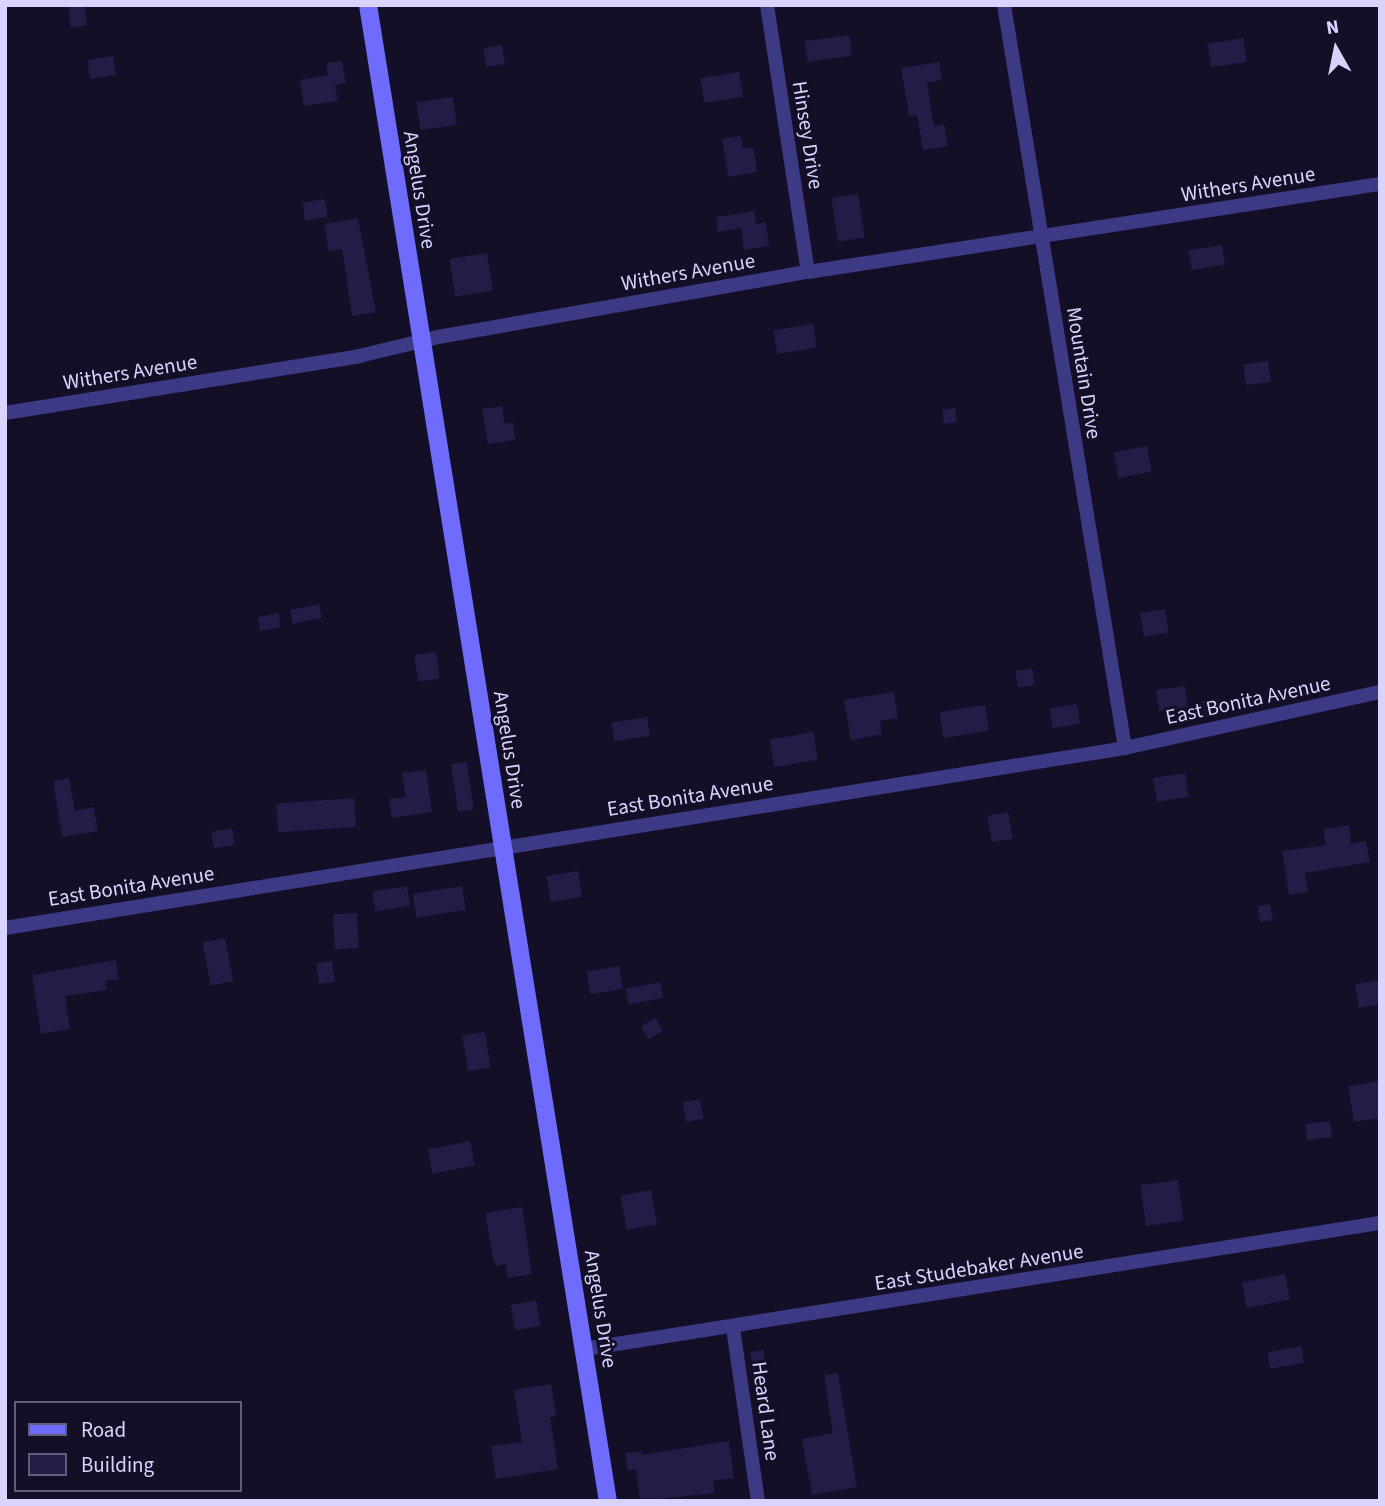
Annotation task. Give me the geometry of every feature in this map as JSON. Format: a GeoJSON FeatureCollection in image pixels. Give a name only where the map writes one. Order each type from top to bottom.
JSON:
{"type":"FeatureCollection","features":[{"type":"Feature","properties":{"kind":"street","name":"Angelus Drive"},"geometry":{"type":"LineString","coordinates":[[368,5],[608,1501]]}},
{"type":"Feature","properties":{"kind":"street","name":"Hinsey Drive"},"geometry":{"type":"LineString","coordinates":[[767,5],[808,272]]}},
{"type":"Feature","properties":{"kind":"street","name":"Mountain Drive"},"geometry":{"type":"LineString","coordinates":[[1004,5],[1125,748]]}},
{"type":"Feature","properties":{"kind":"street","name":"Withers Avenue"},"geometry":{"type":"LineString","coordinates":[[5,413],[359,356],[421,341],[808,272],[1380,184]]}},
{"type":"Feature","properties":{"kind":"street","name":"East Bonita Avenue"},"geometry":{"type":"LineString","coordinates":[[5,928],[1125,748],[1380,692]]}},
{"type":"Feature","properties":{"kind":"street","name":"East Studebaker Avenue"},"geometry":{"type":"LineString","coordinates":[[585,1349],[733,1328],[1380,1223]]}},
{"type":"Feature","properties":{"kind":"street","name":"Heard Lane"},"geometry":{"type":"LineString","coordinates":[[733,1328],[758,1501]]}},
{"type":"Feature","properties":{"kind":"building"},"geometry":{"type":"Polygon","coordinates":[[[68,5],[84,5],[87,25],[71,28],[68,5]]]}},
{"type":"Feature","properties":{"kind":"building"},"geometry":{"type":"Polygon","coordinates":[[[849,35],[852,56],[807,62],[804,41],[849,35]]]}},
{"type":"Feature","properties":{"kind":"building"},"geometry":{"type":"Polygon","coordinates":[[[1243,38],[1247,62],[1211,67],[1207,44],[1243,38]]]}},
{"type":"Feature","properties":{"kind":"building"},"geometry":{"type":"Polygon","coordinates":[[[502,45],[505,64],[486,67],[483,48],[502,45]]]}},
{"type":"Feature","properties":{"kind":"building"},"geometry":{"type":"Polygon","coordinates":[[[113,56],[116,75],[90,79],[87,60],[113,56]]]}},
{"type":"Feature","properties":{"kind":"building"},"geometry":{"type":"Polygon","coordinates":[[[342,61],[346,83],[335,85],[338,101],[304,106],[300,80],[328,75],[326,63],[342,61]]]}},
{"type":"Feature","properties":{"kind":"building"},"geometry":{"type":"Polygon","coordinates":[[[939,62],[942,80],[927,83],[934,126],[944,124],[948,146],[923,150],[917,115],[909,116],[901,68],[939,62]]]}},
{"type":"Feature","properties":{"kind":"building"},"geometry":{"type":"Polygon","coordinates":[[[739,72],[743,97],[704,103],[700,78],[739,72]]]}},
{"type":"Feature","properties":{"kind":"building"},"geometry":{"type":"Polygon","coordinates":[[[453,97],[457,125],[420,130],[416,102],[453,97]]]}},
{"type":"Feature","properties":{"kind":"building"},"geometry":{"type":"Polygon","coordinates":[[[741,136],[743,148],[753,147],[757,172],[728,177],[722,139],[741,136]]]}},
{"type":"Feature","properties":{"kind":"building"},"geometry":{"type":"Polygon","coordinates":[[[858,194],[865,237],[838,242],[831,198],[858,194]]]}},
{"type":"Feature","properties":{"kind":"building"},"geometry":{"type":"Polygon","coordinates":[[[325,199],[328,217],[305,220],[302,203],[325,199]]]}},
{"type":"Feature","properties":{"kind":"building"},"geometry":{"type":"Polygon","coordinates":[[[754,211],[756,224],[766,222],[769,246],[744,250],[741,228],[718,232],[716,217],[754,211]]]}},
{"type":"Feature","properties":{"kind":"building"},"geometry":{"type":"Polygon","coordinates":[[[358,218],[376,312],[352,316],[342,249],[329,252],[324,224],[358,218]]]}},
{"type":"Feature","properties":{"kind":"building"},"geometry":{"type":"Polygon","coordinates":[[[1222,245],[1225,265],[1192,270],[1188,250],[1222,245]]]}},
{"type":"Feature","properties":{"kind":"building"},"geometry":{"type":"Polygon","coordinates":[[[487,253],[493,291],[455,296],[449,259],[487,253]]]}},
{"type":"Feature","properties":{"kind":"building"},"geometry":{"type":"Polygon","coordinates":[[[813,324],[817,348],[777,354],[773,330],[813,324]]]}},
{"type":"Feature","properties":{"kind":"building"},"geometry":{"type":"Polygon","coordinates":[[[1268,361],[1271,382],[1246,385],[1243,364],[1268,361]]]}},
{"type":"Feature","properties":{"kind":"building"},"geometry":{"type":"Polygon","coordinates":[[[502,406],[505,424],[513,422],[515,440],[488,444],[482,409],[502,406]]]}},
{"type":"Feature","properties":{"kind":"building"},"geometry":{"type":"Polygon","coordinates":[[[955,408],[957,422],[944,424],[942,410],[955,408]]]}},
{"type":"Feature","properties":{"kind":"building"},"geometry":{"type":"Polygon","coordinates":[[[1147,446],[1152,472],[1119,478],[1114,452],[1147,446]]]}},
{"type":"Feature","properties":{"kind":"building"},"geometry":{"type":"Polygon","coordinates":[[[319,604],[322,618],[293,624],[290,610],[319,604]]]}},
{"type":"Feature","properties":{"kind":"building"},"geometry":{"type":"Polygon","coordinates":[[[1165,609],[1169,633],[1144,637],[1140,613],[1165,609]]]}},
{"type":"Feature","properties":{"kind":"building"},"geometry":{"type":"Polygon","coordinates":[[[278,613],[281,627],[260,631],[257,617],[278,613]]]}},
{"type":"Feature","properties":{"kind":"building"},"geometry":{"type":"Polygon","coordinates":[[[436,652],[440,679],[418,682],[414,655],[436,652]]]}},
{"type":"Feature","properties":{"kind":"building"},"geometry":{"type":"Polygon","coordinates":[[[1032,668],[1035,685],[1018,688],[1015,671],[1032,668]]]}},
{"type":"Feature","properties":{"kind":"building"},"geometry":{"type":"Polygon","coordinates":[[[1185,686],[1188,707],[1159,711],[1156,690],[1185,686]]]}},
{"type":"Feature","properties":{"kind":"building"},"geometry":{"type":"Polygon","coordinates":[[[894,692],[898,718],[880,721],[882,734],[851,740],[844,700],[894,692]]]}},
{"type":"Feature","properties":{"kind":"building"},"geometry":{"type":"Polygon","coordinates":[[[1219,698],[1222,715],[1205,718],[1202,701],[1219,698]]]}},
{"type":"Feature","properties":{"kind":"building"},"geometry":{"type":"Polygon","coordinates":[[[1077,704],[1080,724],[1052,728],[1049,708],[1077,704]]]}},
{"type":"Feature","properties":{"kind":"building"},"geometry":{"type":"Polygon","coordinates":[[[985,705],[989,731],[944,738],[940,712],[985,705]]]}},
{"type":"Feature","properties":{"kind":"building"},"geometry":{"type":"Polygon","coordinates":[[[647,717],[650,736],[614,741],[611,723],[647,717]]]}},
{"type":"Feature","properties":{"kind":"building"},"geometry":{"type":"Polygon","coordinates":[[[813,732],[818,760],[775,767],[770,740],[813,732]]]}},
{"type":"Feature","properties":{"kind":"building"},"geometry":{"type":"Polygon","coordinates":[[[467,762],[474,810],[458,812],[451,764],[467,762]]]}},
{"type":"Feature","properties":{"kind":"building"},"geometry":{"type":"Polygon","coordinates":[[[426,770],[432,812],[392,818],[389,799],[406,797],[402,773],[426,770]]]}},
{"type":"Feature","properties":{"kind":"building"},"geometry":{"type":"Polygon","coordinates":[[[1185,773],[1189,797],[1157,802],[1153,778],[1185,773]]]}},
{"type":"Feature","properties":{"kind":"building"},"geometry":{"type":"Polygon","coordinates":[[[69,778],[75,811],[94,807],[98,831],[62,837],[53,781],[69,778]]]}},
{"type":"Feature","properties":{"kind":"building"},"geometry":{"type":"Polygon","coordinates":[[[354,798],[356,827],[278,832],[276,803],[354,798]]]}},
{"type":"Feature","properties":{"kind":"building"},"geometry":{"type":"Polygon","coordinates":[[[1008,812],[1013,839],[992,842],[987,816],[1008,812]]]}},
{"type":"Feature","properties":{"kind":"building"},"geometry":{"type":"Polygon","coordinates":[[[1349,825],[1351,844],[1366,841],[1370,862],[1305,873],[1308,892],[1289,895],[1282,851],[1326,845],[1323,829],[1349,825]]]}},
{"type":"Feature","properties":{"kind":"building"},"geometry":{"type":"Polygon","coordinates":[[[232,828],[235,845],[214,848],[211,832],[232,828]]]}},
{"type":"Feature","properties":{"kind":"building"},"geometry":{"type":"Polygon","coordinates":[[[578,871],[582,897],[550,902],[546,876],[578,871]]]}},
{"type":"Feature","properties":{"kind":"building"},"geometry":{"type":"Polygon","coordinates":[[[407,886],[410,906],[376,911],[372,891],[407,886]]]}},
{"type":"Feature","properties":{"kind":"building"},"geometry":{"type":"Polygon","coordinates":[[[462,886],[466,910],[416,918],[413,894],[462,886]]]}},
{"type":"Feature","properties":{"kind":"building"},"geometry":{"type":"Polygon","coordinates":[[[1270,904],[1273,920],[1260,922],[1257,906],[1270,904]]]}},
{"type":"Feature","properties":{"kind":"building"},"geometry":{"type":"Polygon","coordinates":[[[357,913],[359,948],[335,949],[333,914],[357,913]]]}},
{"type":"Feature","properties":{"kind":"building"},"geometry":{"type":"Polygon","coordinates":[[[225,938],[233,981],[211,986],[202,942],[225,938]]]}},
{"type":"Feature","properties":{"kind":"building"},"geometry":{"type":"Polygon","coordinates":[[[116,960],[119,979],[105,981],[107,990],[65,996],[70,1029],[41,1034],[32,975],[116,960]]]}},
{"type":"Feature","properties":{"kind":"building"},"geometry":{"type":"Polygon","coordinates":[[[332,961],[335,982],[319,984],[316,963],[332,961]]]}},
{"type":"Feature","properties":{"kind":"building"},"geometry":{"type":"Polygon","coordinates":[[[619,966],[623,989],[590,994],[587,972],[619,966]]]}},
{"type":"Feature","properties":{"kind":"building"},"geometry":{"type":"Polygon","coordinates":[[[1380,980],[1380,1004],[1359,1008],[1355,984],[1380,980]]]}},
{"type":"Feature","properties":{"kind":"building"},"geometry":{"type":"Polygon","coordinates":[[[660,982],[663,998],[629,1004],[626,989],[660,982]]]}},
{"type":"Feature","properties":{"kind":"building"},"geometry":{"type":"Polygon","coordinates":[[[656,1018],[663,1031],[648,1039],[641,1026],[656,1018]]]}},
{"type":"Feature","properties":{"kind":"building"},"geometry":{"type":"Polygon","coordinates":[[[485,1032],[491,1068],[468,1071],[462,1036],[485,1032]]]}},
{"type":"Feature","properties":{"kind":"building"},"geometry":{"type":"Polygon","coordinates":[[[1380,1081],[1380,1118],[1354,1122],[1348,1086],[1380,1081]]]}},
{"type":"Feature","properties":{"kind":"building"},"geometry":{"type":"Polygon","coordinates":[[[700,1099],[704,1119],[686,1122],[682,1102],[700,1099]]]}},
{"type":"Feature","properties":{"kind":"building"},"geometry":{"type":"Polygon","coordinates":[[[1330,1121],[1332,1137],[1307,1140],[1305,1124],[1330,1121]]]}},
{"type":"Feature","properties":{"kind":"building"},"geometry":{"type":"Polygon","coordinates":[[[470,1141],[475,1166],[433,1174],[428,1149],[470,1141]]]}},
{"type":"Feature","properties":{"kind":"building"},"geometry":{"type":"Polygon","coordinates":[[[1178,1180],[1184,1221],[1146,1226],[1140,1185],[1178,1180]]]}},
{"type":"Feature","properties":{"kind":"building"},"geometry":{"type":"Polygon","coordinates":[[[651,1190],[657,1224],[627,1230],[620,1195],[651,1190]]]}},
{"type":"Feature","properties":{"kind":"building"},"geometry":{"type":"Polygon","coordinates":[[[522,1207],[532,1274],[508,1278],[505,1264],[496,1266],[493,1258],[485,1213],[522,1207]]]}},
{"type":"Feature","properties":{"kind":"building"},"geometry":{"type":"Polygon","coordinates":[[[1285,1274],[1290,1300],[1247,1308],[1242,1282],[1285,1274]]]}},
{"type":"Feature","properties":{"kind":"building"},"geometry":{"type":"Polygon","coordinates":[[[536,1300],[541,1326],[515,1330],[510,1305],[536,1300]]]}},
{"type":"Feature","properties":{"kind":"building"},"geometry":{"type":"Polygon","coordinates":[[[1301,1346],[1304,1363],[1270,1369],[1268,1352],[1301,1346]]]}},
{"type":"Feature","properties":{"kind":"building"},"geometry":{"type":"Polygon","coordinates":[[[763,1350],[767,1375],[754,1377],[750,1352],[763,1350]]]}},
{"type":"Feature","properties":{"kind":"building"},"geometry":{"type":"Polygon","coordinates":[[[838,1373],[857,1487],[812,1495],[802,1439],[833,1433],[824,1375],[838,1373]]]}},
{"type":"Feature","properties":{"kind":"building"},"geometry":{"type":"Polygon","coordinates":[[[551,1384],[556,1416],[550,1417],[558,1469],[496,1479],[491,1446],[522,1442],[514,1390],[551,1384]]]}},
{"type":"Feature","properties":{"kind":"building"},"geometry":{"type":"Polygon","coordinates":[[[729,1441],[734,1478],[713,1481],[715,1493],[640,1501],[636,1469],[628,1471],[625,1453],[641,1451],[642,1455],[729,1441]]]}}]}
